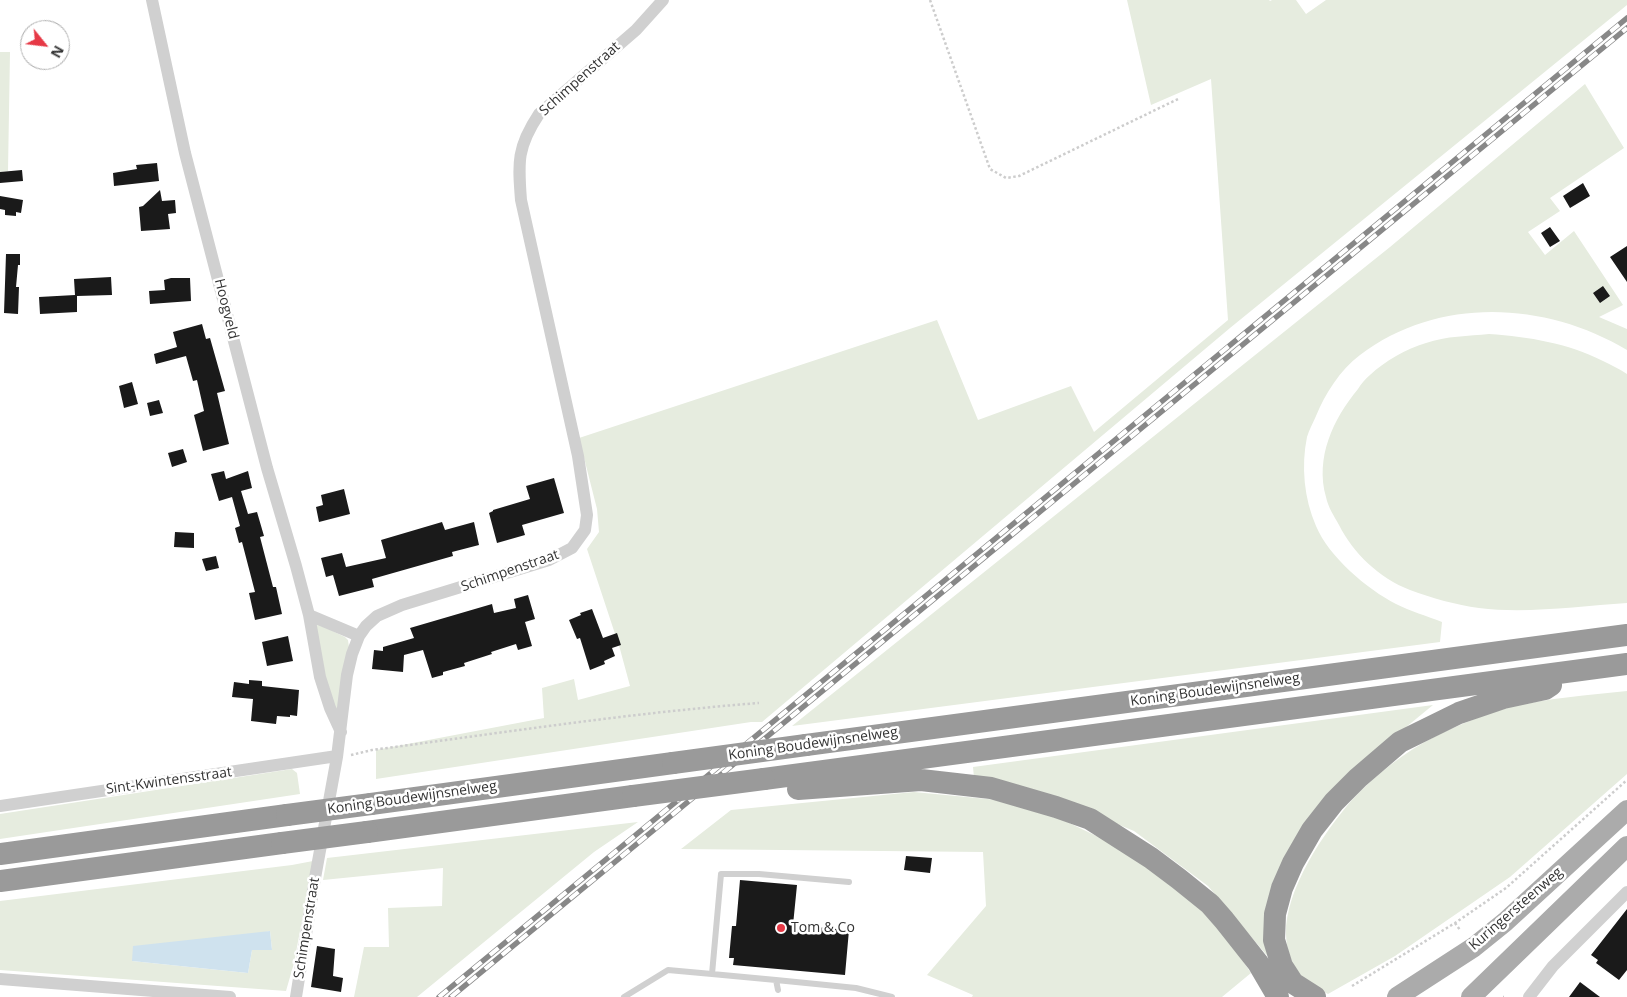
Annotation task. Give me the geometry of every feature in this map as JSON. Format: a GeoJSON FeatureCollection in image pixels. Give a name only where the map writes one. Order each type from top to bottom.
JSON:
{"type":"FeatureCollection","features":[{"type":"Feature","properties":{"kind":"highway","name":"Koning Boudewijnsnelweg"},"geometry":{"type":"LineString","coordinates":[[0,854],[1627,635]]}},
{"type":"Feature","properties":{"kind":"highway","name":"Koning Boudewijnsnelweg"},"geometry":{"type":"LineString","coordinates":[[0,881],[1627,664]]}},
{"type":"Feature","properties":{"kind":"highway"},"geometry":{"type":"LineString","coordinates":[[1315,997],[1293,983],[1282,966],[1274,940],[1275,914],[1282,888],[1293,863],[1312,830],[1334,802],[1358,778],[1400,742],[1459,713],[1503,698],[1545,689],[1570,672]]}},
{"type":"Feature","properties":{"kind":"highway"},"geometry":{"type":"LineString","coordinates":[[764,779],[792,789],[920,780],[991,788],[1090,819],[1151,858],[1210,904],[1258,963],[1274,994]]}},
{"type":"Feature","properties":{"kind":"main road","name":"Kuringersteenweg"},"geometry":{"type":"LineString","coordinates":[[1397,997],[1474,947],[1627,810]]}},
{"type":"Feature","properties":{"kind":"main road","name":"Kuringersteenweg"},"geometry":{"type":"LineString","coordinates":[[1470,997],[1627,846]]}},
{"type":"Feature","properties":{"kind":"street","name":"Hoogveld"},"geometry":{"type":"LineString","coordinates":[[152,0],[185,153],[267,468],[309,615],[320,677],[330,708],[341,732]]}},
{"type":"Feature","properties":{"kind":"street","name":"Schimpenstraat"},"geometry":{"type":"LineString","coordinates":[[296,997],[341,732],[347,675],[359,636],[377,616],[402,606],[549,560],[572,548],[585,530],[588,515],[578,456],[521,200],[518,167],[520,151],[529,129],[539,114],[636,30],[663,0]]}},
{"type":"Feature","properties":{"kind":"street"},"geometry":{"type":"LineString","coordinates":[[309,615],[359,636]]}},
{"type":"Feature","properties":{"kind":"street","name":"Sint-Kwintensstraat"},"geometry":{"type":"LineString","coordinates":[[0,806],[337,757]]}},
{"type":"Feature","properties":{"kind":"street"},"geometry":{"type":"LineString","coordinates":[[1529,997],[1553,966],[1627,892]]}},
{"type":"Feature","properties":{"kind":"street"},"geometry":{"type":"LineString","coordinates":[[0,979],[230,997]]}},
{"type":"Feature","properties":{"kind":"lane"},"geometry":{"type":"LineString","coordinates":[[712,974],[721,874],[759,874],[849,882]]}},
{"type":"Feature","properties":{"kind":"lane"},"geometry":{"type":"LineString","coordinates":[[624,997],[668,970],[856,988],[892,997]]}},
{"type":"Feature","properties":{"kind":"lane"},"geometry":{"type":"LineString","coordinates":[[776,980],[778,990]]}},
{"type":"Feature","properties":{"kind":"path"},"geometry":{"type":"LineString","coordinates":[[930,0],[990,169],[1006,178],[1020,176],[1178,99]]}},
{"type":"Feature","properties":{"kind":"path"},"geometry":{"type":"LineString","coordinates":[[337,757],[372,750],[557,725],[706,707],[759,703]]}},
{"type":"Feature","properties":{"kind":"path"},"geometry":{"type":"LineString","coordinates":[[1352,986],[1455,923],[1506,888],[1627,780]]}},
{"type":"Feature","properties":{"kind":"path"},"geometry":{"type":"LineString","coordinates":[[1455,923],[1460,930]]}},
{"type":"Feature","properties":{"kind":"shaded area"},"geometry":{"type":"Polygon","coordinates":[[[1127,0],[1296,0],[1306,14],[1326,0],[1627,0],[1627,5],[1230,328],[762,722],[751,722],[376,779],[376,750],[544,718],[542,688],[574,679],[578,700],[630,686],[620,649],[587,549],[599,532],[597,509],[579,438],[937,320],[978,420],[1071,386],[1094,432],[1228,320],[1211,79],[1151,105],[1127,0]]]}},
{"type":"Feature","properties":{"kind":"shaded area"},"geometry":{"type":"Polygon","coordinates":[[[0,52],[10,52],[8,171],[0,172],[0,52]]]}},
{"type":"Feature","properties":{"kind":"shaded area"},"geometry":{"type":"Polygon","coordinates":[[[1585,84],[1624,148],[1550,198],[1560,211],[1528,232],[1545,255],[1574,231],[1623,305],[1599,317],[1627,329],[1627,350],[1595,334],[1562,322],[1527,314],[1492,312],[1457,315],[1423,322],[1391,336],[1353,361],[1329,391],[1307,437],[1304,459],[1306,494],[1312,516],[1322,538],[1339,560],[1373,590],[1401,607],[1442,622],[1440,642],[792,726],[1390,247],[1585,84]]]}},
{"type":"Feature","properties":{"kind":"shaded area"},"geometry":{"type":"Polygon","coordinates":[[[1489,334],[1534,339],[1562,345],[1589,355],[1627,374],[1627,603],[1534,610],[1497,610],[1462,605],[1427,596],[1399,585],[1368,564],[1345,535],[1331,511],[1323,482],[1323,468],[1328,440],[1341,413],[1365,380],[1389,360],[1418,346],[1449,338],[1489,334]]]}},
{"type":"Feature","properties":{"kind":"shaded area"},"geometry":{"type":"Polygon","coordinates":[[[318,624],[348,640],[349,647],[338,710],[335,710],[322,665],[316,627],[318,624]]]}},
{"type":"Feature","properties":{"kind":"shaded area"},"geometry":{"type":"Polygon","coordinates":[[[1627,691],[1627,774],[1510,877],[1395,956],[1328,994],[1311,986],[1302,979],[1291,958],[1286,940],[1287,917],[1299,881],[1308,862],[1341,813],[1352,800],[1391,764],[1425,742],[1454,727],[1511,707],[1569,697],[1627,691]]]}},
{"type":"Feature","properties":{"kind":"shaded area"},"geometry":{"type":"Polygon","coordinates":[[[1433,705],[1355,769],[1300,832],[1270,959],[1208,886],[1134,831],[1057,799],[974,778],[973,767],[1433,705]]]}},
{"type":"Feature","properties":{"kind":"shaded area"},"geometry":{"type":"Polygon","coordinates":[[[292,769],[297,773],[300,794],[0,839],[0,814],[292,769]]]}},
{"type":"Feature","properties":{"kind":"shaded area"},"geometry":{"type":"Polygon","coordinates":[[[914,792],[998,800],[1059,818],[1113,844],[1191,898],[1220,927],[1251,973],[1222,997],[972,997],[973,995],[927,975],[986,906],[983,852],[681,849],[731,810],[914,792]]]}},
{"type":"Feature","properties":{"kind":"shaded area"},"geometry":{"type":"Polygon","coordinates":[[[638,822],[594,852],[417,997],[354,997],[364,947],[389,947],[388,908],[442,906],[443,868],[323,880],[327,858],[638,822]]]}},
{"type":"Feature","properties":{"kind":"shaded area"},"geometry":{"type":"Polygon","coordinates":[[[313,861],[294,963],[286,991],[0,970],[0,901],[313,861]],[[270,931],[132,961],[248,973],[252,950],[272,950],[270,931]]]}},
{"type":"Feature","properties":{"kind":"water"},"geometry":{"type":"Polygon","coordinates":[[[270,931],[272,950],[252,950],[248,973],[132,961],[133,946],[270,931]]]}},
{"type":"Feature","properties":{"kind":"building"},"geometry":{"type":"Polygon","coordinates":[[[157,163],[159,181],[114,186],[113,173],[137,169],[136,165],[157,163]]]}},
{"type":"Feature","properties":{"kind":"building"},"geometry":{"type":"Polygon","coordinates":[[[22,170],[23,181],[0,183],[0,172],[22,170]]]}},
{"type":"Feature","properties":{"kind":"building"},"geometry":{"type":"Polygon","coordinates":[[[1583,183],[1590,196],[1570,208],[1563,196],[1583,183]]]}},
{"type":"Feature","properties":{"kind":"building"},"geometry":{"type":"Polygon","coordinates":[[[160,190],[162,201],[175,200],[176,213],[168,214],[170,229],[141,231],[139,207],[143,206],[160,190]]]}},
{"type":"Feature","properties":{"kind":"building"},"geometry":{"type":"Polygon","coordinates":[[[0,196],[23,200],[21,213],[16,212],[16,216],[5,215],[5,210],[0,209],[0,196]]]}},
{"type":"Feature","properties":{"kind":"building"},"geometry":{"type":"Polygon","coordinates":[[[1550,227],[1560,241],[1550,247],[1541,233],[1550,227]]]}},
{"type":"Feature","properties":{"kind":"building"},"geometry":{"type":"Polygon","coordinates":[[[1627,246],[1627,282],[1610,257],[1627,246]]]}},
{"type":"Feature","properties":{"kind":"building"},"geometry":{"type":"Polygon","coordinates":[[[6,254],[20,254],[16,287],[19,287],[18,314],[4,313],[6,254]]]}},
{"type":"Feature","properties":{"kind":"building"},"geometry":{"type":"Polygon","coordinates":[[[111,277],[112,295],[77,296],[77,312],[40,314],[39,297],[75,295],[74,279],[111,277]]]}},
{"type":"Feature","properties":{"kind":"building"},"geometry":{"type":"Polygon","coordinates":[[[190,278],[191,301],[150,304],[149,291],[165,290],[164,280],[190,278]]]}},
{"type":"Feature","properties":{"kind":"building"},"geometry":{"type":"Polygon","coordinates":[[[1603,286],[1610,296],[1600,303],[1593,293],[1603,286]]]}},
{"type":"Feature","properties":{"kind":"building"},"geometry":{"type":"Polygon","coordinates":[[[202,324],[206,339],[210,338],[225,391],[217,393],[229,444],[203,451],[194,415],[204,411],[197,380],[193,381],[186,356],[156,364],[154,354],[177,347],[173,332],[202,324]]]}},
{"type":"Feature","properties":{"kind":"building"},"geometry":{"type":"Polygon","coordinates":[[[132,382],[138,404],[124,408],[119,386],[132,382]]]}},
{"type":"Feature","properties":{"kind":"building"},"geometry":{"type":"Polygon","coordinates":[[[159,400],[163,413],[150,416],[147,403],[159,400]]]}},
{"type":"Feature","properties":{"kind":"building"},"geometry":{"type":"Polygon","coordinates":[[[183,449],[187,462],[172,467],[168,453],[183,449]]]}},
{"type":"Feature","properties":{"kind":"building"},"geometry":{"type":"Polygon","coordinates":[[[224,471],[226,479],[248,471],[252,488],[241,491],[248,514],[257,512],[264,536],[260,537],[273,587],[276,587],[282,614],[255,620],[249,593],[255,592],[242,542],[239,543],[235,528],[240,526],[232,497],[219,501],[211,474],[224,471]]]}},
{"type":"Feature","properties":{"kind":"building"},"geometry":{"type":"Polygon","coordinates":[[[554,478],[564,513],[522,525],[525,535],[497,543],[489,513],[493,510],[530,499],[526,486],[554,478]]]}},
{"type":"Feature","properties":{"kind":"building"},"geometry":{"type":"Polygon","coordinates":[[[344,489],[350,514],[319,522],[316,507],[323,505],[321,495],[344,489]]]}},
{"type":"Feature","properties":{"kind":"building"},"geometry":{"type":"Polygon","coordinates":[[[442,522],[445,530],[474,522],[479,545],[452,552],[453,556],[372,579],[374,587],[339,596],[333,575],[326,577],[321,558],[342,553],[346,567],[386,558],[381,540],[442,522]]]}},
{"type":"Feature","properties":{"kind":"building"},"geometry":{"type":"Polygon","coordinates":[[[175,532],[194,533],[194,548],[174,547],[175,532]]]}},
{"type":"Feature","properties":{"kind":"building"},"geometry":{"type":"Polygon","coordinates":[[[216,556],[219,568],[206,571],[202,559],[216,556]]]}},
{"type":"Feature","properties":{"kind":"building"},"geometry":{"type":"Polygon","coordinates":[[[528,595],[535,619],[525,622],[532,646],[518,650],[516,644],[491,652],[492,654],[464,663],[465,666],[443,672],[443,675],[432,678],[423,650],[404,655],[403,672],[372,669],[374,650],[383,651],[383,647],[414,638],[410,628],[492,604],[494,613],[516,608],[514,599],[528,595]]]}},
{"type":"Feature","properties":{"kind":"building"},"geometry":{"type":"Polygon","coordinates":[[[592,609],[603,638],[617,633],[621,645],[612,648],[615,656],[604,661],[605,664],[590,670],[580,638],[577,639],[569,620],[581,615],[580,613],[592,609]]]}},
{"type":"Feature","properties":{"kind":"building"},"geometry":{"type":"Polygon","coordinates":[[[288,636],[293,661],[267,666],[262,642],[288,636]]]}},
{"type":"Feature","properties":{"kind":"building"},"geometry":{"type":"Polygon","coordinates":[[[249,680],[262,681],[262,686],[299,690],[297,716],[277,716],[276,724],[251,721],[253,699],[232,697],[234,682],[249,684],[249,680]]]}},
{"type":"Feature","properties":{"kind":"building"},"geometry":{"type":"Polygon","coordinates":[[[906,856],[932,858],[930,873],[904,870],[906,856]]]}},
{"type":"Feature","properties":{"kind":"building","name":"Tom & Co"},"geometry":{"type":"Polygon","coordinates":[[[740,880],[797,885],[793,925],[849,930],[845,975],[733,965],[734,958],[729,958],[732,926],[736,926],[740,880]]]}},
{"type":"Feature","properties":{"kind":"building"},"geometry":{"type":"Polygon","coordinates":[[[1627,909],[1627,970],[1619,980],[1596,963],[1598,960],[1591,955],[1627,909]]]}},
{"type":"Feature","properties":{"kind":"building"},"geometry":{"type":"Polygon","coordinates":[[[317,946],[335,949],[333,976],[343,978],[341,992],[311,987],[317,946]]]}},
{"type":"Feature","properties":{"kind":"building"},"geometry":{"type":"Polygon","coordinates":[[[1580,982],[1600,997],[1569,997],[1580,982]]]}},
{"type":"Feature","properties":{"kind":"railway"},"geometry":{"type":"LineString","coordinates":[[439,997],[1627,18]]}},
{"type":"Feature","properties":{"kind":"railway"},"geometry":{"type":"LineString","coordinates":[[451,997],[1627,28]]}},
{"type":"Feature","properties":{"kind":"place","name":"Tom & Co"},"geometry":{"type":"Point","coordinates":[781,928]}}]}
